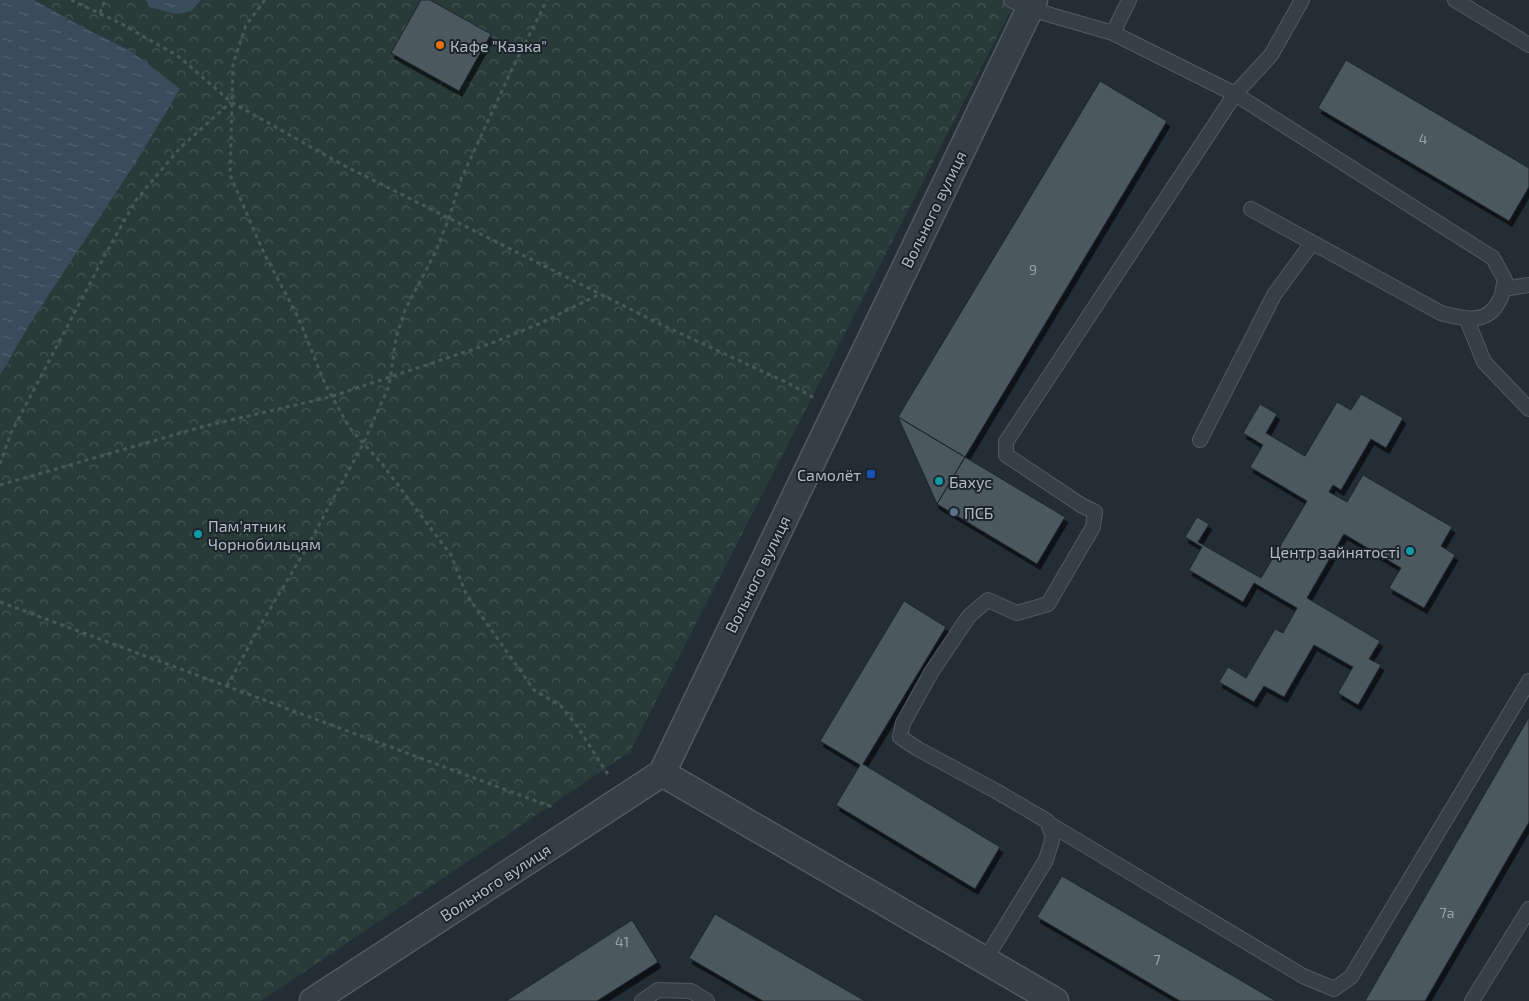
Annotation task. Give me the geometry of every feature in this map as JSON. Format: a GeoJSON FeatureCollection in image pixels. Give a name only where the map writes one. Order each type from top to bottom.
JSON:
{"type":"FeatureCollection","features":[{"type":"Feature","properties":{"kind":"street","name":"Вольного вулиця"},"geometry":{"type":"LineString","coordinates":[[312,1001],[662,772],[836,412],[1025,3]]}},
{"type":"Feature","properties":{"kind":"street"},"geometry":{"type":"LineString","coordinates":[[662,772],[1055,1001]]}},
{"type":"Feature","properties":{"kind":"lane"},"geometry":{"type":"LineString","coordinates":[[1113,33],[1129,0]]}},
{"type":"Feature","properties":{"kind":"lane"},"geometry":{"type":"LineString","coordinates":[[1302,0],[1271,55],[1234,94],[1006,442],[1006,455],[1081,505],[1095,512],[1093,526],[1048,604],[1016,613],[988,600],[970,616],[932,671],[903,723],[900,737],[918,749],[996,791],[1302,976],[1334,989],[1351,977],[1529,680]]}},
{"type":"Feature","properties":{"kind":"lane"},"geometry":{"type":"LineString","coordinates":[[1455,0],[1529,45]]}},
{"type":"Feature","properties":{"kind":"lane"},"geometry":{"type":"LineString","coordinates":[[1025,3],[1113,33],[1234,94],[1493,258],[1505,280],[1500,300],[1487,316],[1467,320],[1441,313],[1251,209]]}},
{"type":"Feature","properties":{"kind":"lane"},"geometry":{"type":"LineString","coordinates":[[1200,440],[1274,295],[1312,243]]}},
{"type":"Feature","properties":{"kind":"lane"},"geometry":{"type":"LineString","coordinates":[[1503,289],[1529,285]]}},
{"type":"Feature","properties":{"kind":"lane"},"geometry":{"type":"LineString","coordinates":[[1467,320],[1484,362],[1529,409]]}},
{"type":"Feature","properties":{"kind":"lane"},"geometry":{"type":"LineString","coordinates":[[985,960],[1046,860],[1054,837],[1048,823]]}},
{"type":"Feature","properties":{"kind":"lane"},"geometry":{"type":"LineString","coordinates":[[1472,1001],[1529,909]]}},
{"type":"Feature","properties":{"kind":"lane"},"geometry":{"type":"LineString","coordinates":[[642,1001],[658,990],[690,991],[707,1001]]}},
{"type":"Feature","properties":{"kind":"path"},"geometry":{"type":"LineString","coordinates":[[71,0],[120,23],[178,56],[232,102],[343,165],[669,328],[790,384],[836,412]]}},
{"type":"Feature","properties":{"kind":"path"},"geometry":{"type":"LineString","coordinates":[[100,13],[105,0]]}},
{"type":"Feature","properties":{"kind":"path"},"geometry":{"type":"LineString","coordinates":[[265,0],[246,26],[233,64],[230,175],[263,251],[298,317],[325,384],[349,427],[382,464],[451,555],[466,594],[534,690],[561,706],[577,726],[610,778]]}},
{"type":"Feature","properties":{"kind":"path"},"geometry":{"type":"LineString","coordinates":[[227,686],[364,442],[389,386],[396,338],[405,310],[435,253],[449,218],[461,179],[513,67],[547,0]]}},
{"type":"Feature","properties":{"kind":"path"},"geometry":{"type":"LineString","coordinates":[[0,464],[11,433],[136,200],[180,148],[232,102]]}},
{"type":"Feature","properties":{"kind":"path"},"geometry":{"type":"LineString","coordinates":[[0,485],[205,426],[330,397],[492,343],[541,323],[600,294]]}},
{"type":"Feature","properties":{"kind":"path"},"geometry":{"type":"LineString","coordinates":[[0,602],[555,808]]}},
{"type":"Feature","properties":{"kind":"green space"},"geometry":{"type":"Polygon","coordinates":[[[0,0],[1016,0],[630,752],[261,1001],[0,1001],[0,0]]]}},
{"type":"Feature","properties":{"kind":"water"},"geometry":{"type":"Polygon","coordinates":[[[0,0],[34,0],[82,27],[131,51],[180,89],[136,162],[31,322],[0,375],[0,0]]]}},
{"type":"Feature","properties":{"kind":"water"},"geometry":{"type":"Polygon","coordinates":[[[146,0],[201,0],[191,11],[176,14],[149,7],[146,0]]]}},
{"type":"Feature","properties":{"kind":"building"},"geometry":{"type":"Polygon","coordinates":[[[421,0],[430,0],[491,34],[459,91],[391,53],[421,0]]]}},
{"type":"Feature","properties":{"kind":"building"},"geometry":{"type":"Polygon","coordinates":[[[1346,60],[1529,168],[1529,187],[1509,221],[1318,108],[1346,60]]]}},
{"type":"Feature","properties":{"kind":"building"},"geometry":{"type":"Polygon","coordinates":[[[1100,81],[1167,121],[965,457],[898,417],[1100,81]]]}},
{"type":"Feature","properties":{"kind":"building","name":"Центр зайнятості"},"geometry":{"type":"Polygon","coordinates":[[[1361,394],[1403,418],[1386,448],[1371,439],[1341,490],[1333,485],[1329,492],[1347,502],[1363,475],[1452,527],[1441,546],[1455,555],[1424,608],[1389,588],[1401,568],[1344,534],[1307,598],[1380,641],[1369,659],[1381,665],[1358,705],[1338,693],[1353,667],[1314,645],[1284,697],[1264,686],[1254,702],[1219,682],[1228,667],[1246,678],[1275,629],[1283,633],[1297,608],[1254,583],[1243,602],[1189,570],[1202,547],[1185,537],[1197,517],[1209,524],[1198,542],[1261,578],[1307,501],[1250,467],[1263,445],[1243,433],[1260,404],[1277,414],[1266,433],[1305,456],[1337,402],[1351,410],[1361,394]]]}},
{"type":"Feature","properties":{"kind":"building","name":"Бахус"},"geometry":{"type":"Polygon","coordinates":[[[898,417],[965,457],[937,504],[898,417]]]}},
{"type":"Feature","properties":{"kind":"building"},"geometry":{"type":"Polygon","coordinates":[[[965,457],[1065,517],[1037,564],[937,504],[965,457]]]}},
{"type":"Feature","properties":{"kind":"building"},"geometry":{"type":"Polygon","coordinates":[[[904,601],[946,627],[863,764],[1000,847],[975,889],[836,805],[860,765],[820,741],[904,601]]]}},
{"type":"Feature","properties":{"kind":"building"},"geometry":{"type":"Polygon","coordinates":[[[1529,717],[1529,822],[1425,1001],[1365,1001],[1529,717]]]}},
{"type":"Feature","properties":{"kind":"building"},"geometry":{"type":"Polygon","coordinates":[[[1062,876],[1276,1001],[1180,1001],[1037,917],[1062,876]]]}},
{"type":"Feature","properties":{"kind":"building"},"geometry":{"type":"Polygon","coordinates":[[[715,914],[865,1001],[763,1001],[689,958],[715,914]]]}},
{"type":"Feature","properties":{"kind":"building"},"geometry":{"type":"Polygon","coordinates":[[[632,920],[658,962],[597,1001],[506,1001],[632,920]]]}},
{"type":"Feature","properties":{"kind":"place","name":"Кафе \"Казка\""},"geometry":{"type":"Point","coordinates":[440,45]}},
{"type":"Feature","properties":{"kind":"place","name":"Самолёт"},"geometry":{"type":"Point","coordinates":[871,474]}},
{"type":"Feature","properties":{"kind":"place","name":"Бахус"},"geometry":{"type":"Point","coordinates":[939,481]}},
{"type":"Feature","properties":{"kind":"place","name":"ПСБ"},"geometry":{"type":"Point","coordinates":[954,512]}},
{"type":"Feature","properties":{"kind":"place","name":"Пам'ятник Чорнобильцям"},"geometry":{"type":"Point","coordinates":[198,534]}},
{"type":"Feature","properties":{"kind":"place","name":"Центр зайнятості"},"geometry":{"type":"Point","coordinates":[1410,551]}}]}
